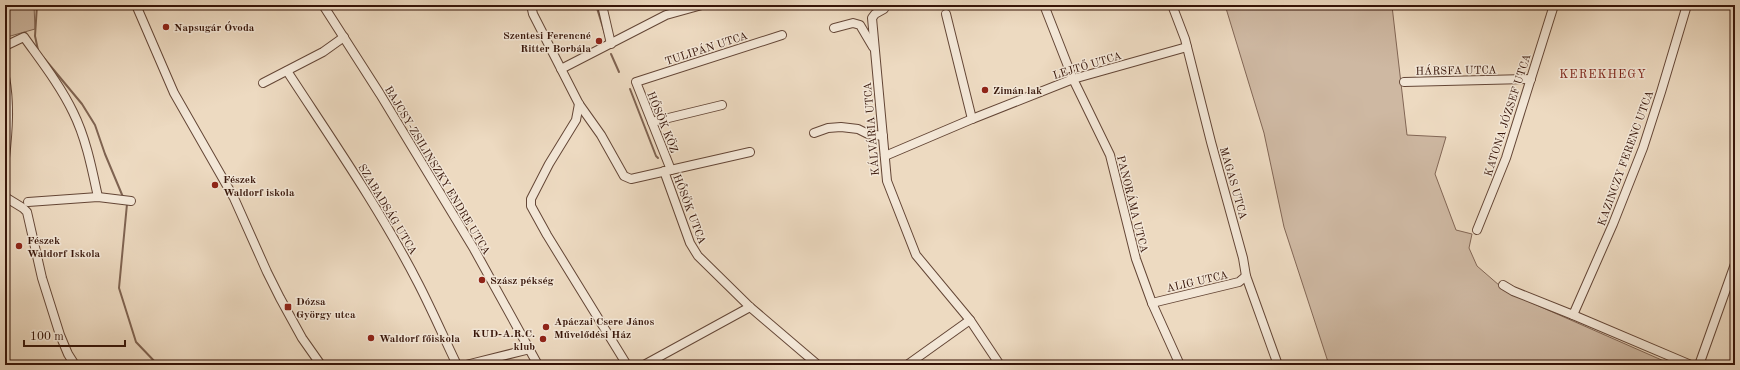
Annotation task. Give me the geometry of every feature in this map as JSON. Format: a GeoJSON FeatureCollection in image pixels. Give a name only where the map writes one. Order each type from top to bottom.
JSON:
{"type":"FeatureCollection","features":[{"type":"Feature","properties":{"kind":"street"},"geometry":{"type":"LineString","coordinates":[[136,5],[174,93],[234,198],[280,298],[302,338],[321,365]]}},
{"type":"Feature","properties":{"kind":"street","name":"BAJCSY-ZSILINSZKY ENDRE UTCA"},"geometry":{"type":"LineString","coordinates":[[322,5],[344,37],[474,249],[530,349]]}},
{"type":"Feature","properties":{"kind":"street","name":"HŐSÖK UTCA"},"geometry":{"type":"LineString","coordinates":[[531,5],[533,14],[579,104],[601,135],[624,176],[631,179],[667,171],[690,243],[698,256],[750,307],[818,365]]}},
{"type":"Feature","properties":{"kind":"street"},"geometry":{"type":"LineString","coordinates":[[602,5],[611,44]]}},
{"type":"Feature","properties":{"kind":"street"},"geometry":{"type":"LineString","coordinates":[[561,68],[666,15],[702,5]]}},
{"type":"Feature","properties":{"kind":"street","name":"PANORÁMA UTCA"},"geometry":{"type":"LineString","coordinates":[[1044,5],[1073,79],[1110,155],[1136,259],[1152,303],[1180,365]]}},
{"type":"Feature","properties":{"kind":"street","name":"MAGAS UTCA"},"geometry":{"type":"LineString","coordinates":[[1172,5],[1187,47],[1243,258],[1246,276],[1278,365]]}},
{"type":"Feature","properties":{"kind":"street","name":"KATONA JÓZSEF UTCA"},"geometry":{"type":"LineString","coordinates":[[1477,230],[1506,158],[1554,5]]}},
{"type":"Feature","properties":{"kind":"street","name":"KAZINCZY FERENC UTCA"},"geometry":{"type":"LineString","coordinates":[[1573,315],[1613,224],[1640,154],[1661,92],[1687,5]]}},
{"type":"Feature","properties":{"kind":"street","name":"KÁLVÁRIA UTCA"},"geometry":{"type":"LineString","coordinates":[[884,9],[875,14],[872,18],[887,181],[916,255],[970,320],[1000,365]]}},
{"type":"Feature","properties":{"kind":"street"},"geometry":{"type":"LineString","coordinates":[[946,14],[972,119]]}},
{"type":"Feature","properties":{"kind":"street","name":"KÁLVÁRIA UTCA"},"geometry":{"type":"LineString","coordinates":[[834,28],[853,23],[860,25],[876,51]]}},
{"type":"Feature","properties":{"kind":"street","name":"TULIPÁN UTCA"},"geometry":{"type":"LineString","coordinates":[[636,82],[782,35]]}},
{"type":"Feature","properties":{"kind":"street"},"geometry":{"type":"LineString","coordinates":[[5,46],[24,37],[74,112],[82,134],[98,197]]}},
{"type":"Feature","properties":{"kind":"street"},"geometry":{"type":"LineString","coordinates":[[263,83],[323,52],[344,37]]}},
{"type":"Feature","properties":{"kind":"street","name":"LEJTŐ UTCA"},"geometry":{"type":"LineString","coordinates":[[885,156],[972,119],[1073,79],[1187,47]]}},
{"type":"Feature","properties":{"kind":"street","name":"SZABADSÁG UTCA"},"geometry":{"type":"LineString","coordinates":[[287,71],[392,236],[418,282],[457,365]]}},
{"type":"Feature","properties":{"kind":"street"},"geometry":{"type":"LineString","coordinates":[[5,77],[7,90],[8,130],[5,158]]}},
{"type":"Feature","properties":{"kind":"street","name":"HÁRSFA UTCA"},"geometry":{"type":"LineString","coordinates":[[1404,82],[1531,79]]}},
{"type":"Feature","properties":{"kind":"street","name":"HŐSÖK KÖZ"},"geometry":{"type":"LineString","coordinates":[[636,82],[652,122],[667,171]]}},
{"type":"Feature","properties":{"kind":"street"},"geometry":{"type":"LineString","coordinates":[[579,104],[576,120],[549,164],[531,199],[531,206],[626,365]]}},
{"type":"Feature","properties":{"kind":"street"},"geometry":{"type":"LineString","coordinates":[[652,122],[722,105]]}},
{"type":"Feature","properties":{"kind":"street"},"geometry":{"type":"LineString","coordinates":[[814,133],[828,128],[841,127],[858,129],[868,134],[883,136]]}},
{"type":"Feature","properties":{"kind":"street"},"geometry":{"type":"LineString","coordinates":[[667,171],[750,152]]}},
{"type":"Feature","properties":{"kind":"street"},"geometry":{"type":"LineString","coordinates":[[5,197],[27,212],[42,278],[60,335],[68,354],[75,365]]}},
{"type":"Feature","properties":{"kind":"street"},"geometry":{"type":"LineString","coordinates":[[28,202],[98,197],[130,201]]}},
{"type":"Feature","properties":{"kind":"street"},"geometry":{"type":"LineString","coordinates":[[1699,365],[1735,264]]}},
{"type":"Feature","properties":{"kind":"street","name":"ALIG UTCA"},"geometry":{"type":"LineString","coordinates":[[1152,303],[1239,282],[1246,276]]}},
{"type":"Feature","properties":{"kind":"street"},"geometry":{"type":"LineString","coordinates":[[1503,285],[1512,292],[1573,315],[1691,365]]}},
{"type":"Feature","properties":{"kind":"street"},"geometry":{"type":"LineString","coordinates":[[644,365],[750,307]]}},
{"type":"Feature","properties":{"kind":"street"},"geometry":{"type":"LineString","coordinates":[[907,365],[970,320]]}},
{"type":"Feature","properties":{"kind":"street"},"geometry":{"type":"LineString","coordinates":[[466,365],[478,364],[520,350],[530,349]]}},
{"type":"Feature","properties":{"kind":"street"},"geometry":{"type":"LineString","coordinates":[[530,349],[538,365]]}},
{"type":"Feature","properties":{"kind":"street"},"geometry":{"type":"LineString","coordinates":[[530,349],[542,365]]}},
{"type":"Feature","properties":{"kind":"shaded area"},"geometry":{"type":"Polygon","coordinates":[[[5,5],[34,5],[35,29],[7,37],[5,28],[5,5]]]}},
{"type":"Feature","properties":{"kind":"shaded area"},"geometry":{"type":"Polygon","coordinates":[[[1225,5],[1373,5],[1374,8],[1392,6],[1407,135],[1446,137],[1435,174],[1456,230],[1472,234],[1469,248],[1477,266],[1507,292],[1673,365],[1329,365],[1284,227],[1264,133],[1225,5]]]}},
{"type":"Feature","properties":{"kind":"waterway"},"geometry":{"type":"LineString","coordinates":[[37,5],[35,36],[38,50]]}},
{"type":"Feature","properties":{"kind":"waterway"},"geometry":{"type":"LineString","coordinates":[[596,5],[605,34]]}},
{"type":"Feature","properties":{"kind":"waterway"},"geometry":{"type":"LineString","coordinates":[[611,54],[619,72]]}},
{"type":"Feature","properties":{"kind":"waterway"},"geometry":{"type":"LineString","coordinates":[[43,57],[82,104],[95,125],[123,197]]}},
{"type":"Feature","properties":{"kind":"waterway"},"geometry":{"type":"LineString","coordinates":[[630,89],[658,158]]}},
{"type":"Feature","properties":{"kind":"waterway"},"geometry":{"type":"LineString","coordinates":[[127,204],[119,288],[136,342],[158,365]]}},
{"type":"Feature","properties":{"kind":"place","name":"Napsugár Óvoda"},"geometry":{"type":"Point","coordinates":[166,27]}},
{"type":"Feature","properties":{"kind":"place","name":"Szentesi Ferencné Ritter Borbála"},"geometry":{"type":"Point","coordinates":[599,41]}},
{"type":"Feature","properties":{"kind":"place","name":"Zimán lak"},"geometry":{"type":"Point","coordinates":[985,90]}},
{"type":"Feature","properties":{"kind":"place","name":"Fészek Waldorf iskola"},"geometry":{"type":"Point","coordinates":[215,185]}},
{"type":"Feature","properties":{"kind":"place","name":"Fészek Waldorf Iskola"},"geometry":{"type":"Point","coordinates":[19,246]}},
{"type":"Feature","properties":{"kind":"place","name":"Szász pékség"},"geometry":{"type":"Point","coordinates":[482,280]}},
{"type":"Feature","properties":{"kind":"place","name":"Dózsa György utca"},"geometry":{"type":"Point","coordinates":[288,307]}},
{"type":"Feature","properties":{"kind":"place","name":"Apáczai Csere János Művelődési Ház"},"geometry":{"type":"Point","coordinates":[546,327]}},
{"type":"Feature","properties":{"kind":"place","name":"Waldorf főiskola"},"geometry":{"type":"Point","coordinates":[371,338]}},
{"type":"Feature","properties":{"kind":"place","name":"KUD-A.R.C. klub"},"geometry":{"type":"Point","coordinates":[543,339]}},
{"type":"Feature","properties":{"kind":"district","name":"KEREKHEGY"},"geometry":{"type":"Point","coordinates":[1603,74]}}]}
